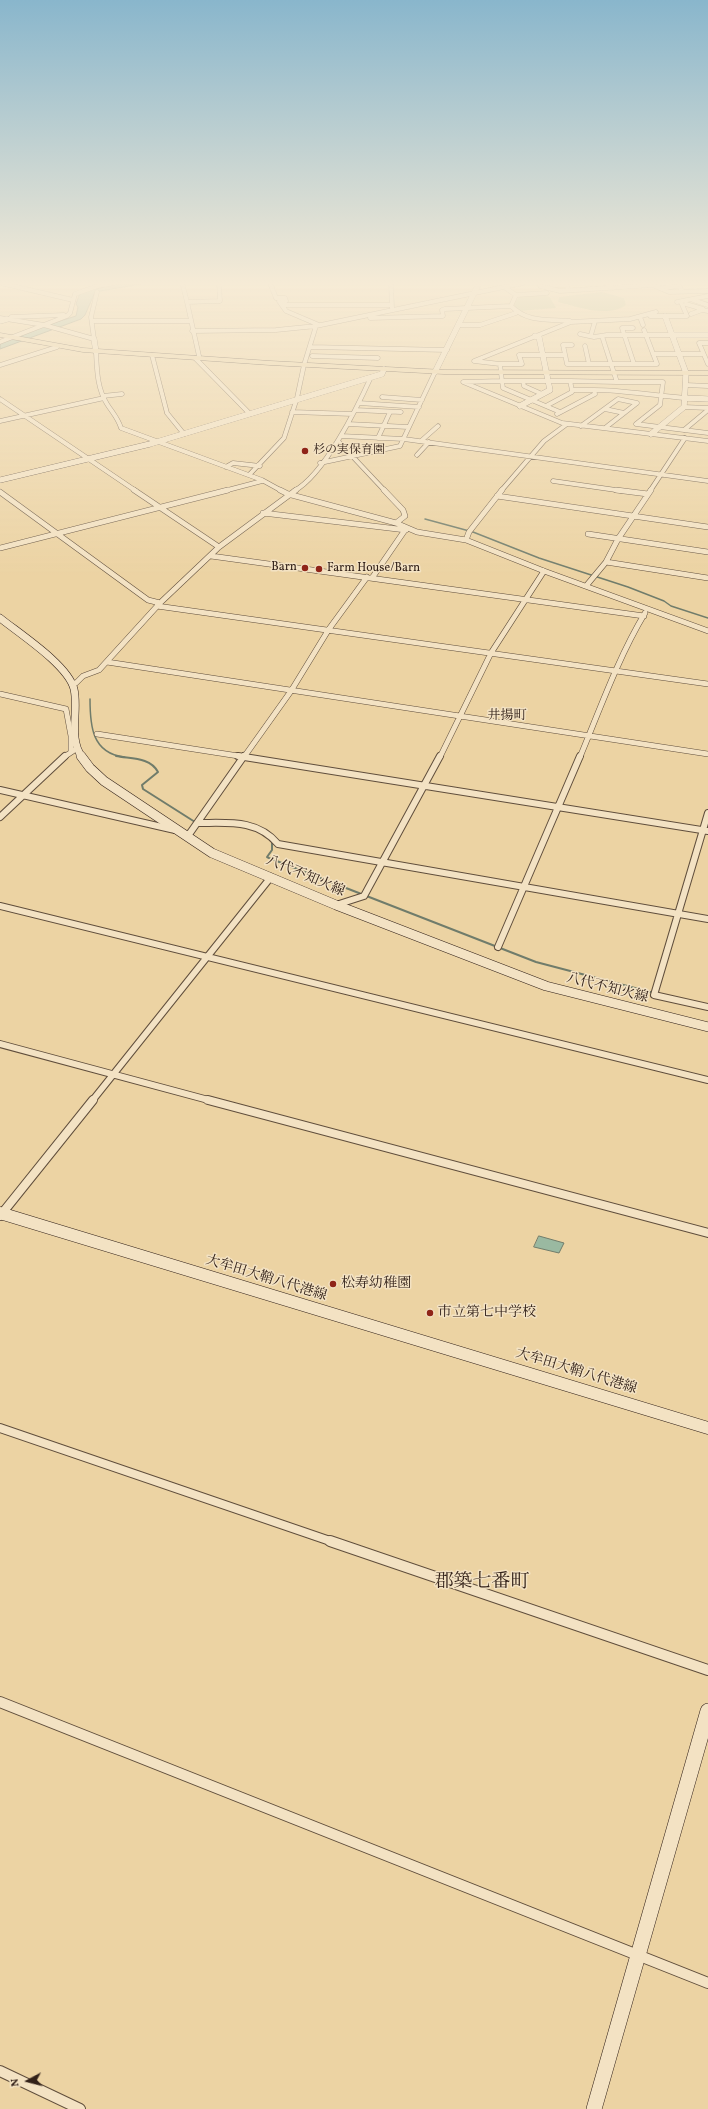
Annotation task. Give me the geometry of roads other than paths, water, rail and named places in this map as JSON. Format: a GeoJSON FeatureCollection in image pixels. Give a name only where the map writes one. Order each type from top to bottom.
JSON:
{"type":"FeatureCollection","features":[{"type":"Feature","properties":{"kind":"main road"},"geometry":{"type":"LineString","coordinates":[[0,480],[158,442],[357,381]]}},
{"type":"Feature","properties":{"kind":"main road"},"geometry":{"type":"LineString","coordinates":[[520,406],[550,390],[548,381]]}},
{"type":"Feature","properties":{"kind":"main road"},"geometry":{"type":"LineString","coordinates":[[651,434],[684,407],[686,381]]}},
{"type":"Feature","properties":{"kind":"main road"},"geometry":{"type":"LineString","coordinates":[[685,398],[708,399]]}},
{"type":"Feature","properties":{"kind":"main road"},"geometry":{"type":"LineString","coordinates":[[0,618],[65,671],[72,683],[74,690],[74,750]]}},
{"type":"Feature","properties":{"kind":"main road","name":"八代不知火線"},"geometry":{"type":"LineString","coordinates":[[74,750],[104,781],[174,830],[212,853],[336,904],[546,986],[708,1026]]}},
{"type":"Feature","properties":{"kind":"main road","name":"大牟田大鞘八代港線"},"geometry":{"type":"LineString","coordinates":[[1,1214],[708,1428]]}},
{"type":"Feature","properties":{"kind":"main road"},"geometry":{"type":"LineString","coordinates":[[594,2109],[708,1711]]}},
{"type":"Feature","properties":{"kind":"street"},"geometry":{"type":"LineString","coordinates":[[98,381],[104,397],[119,420],[121,428],[133,435],[158,442],[249,475],[288,494],[396,523],[406,530]]}},
{"type":"Feature","properties":{"kind":"street"},"geometry":{"type":"LineString","coordinates":[[159,381],[167,413],[184,434]]}},
{"type":"Feature","properties":{"kind":"street"},"geometry":{"type":"LineString","coordinates":[[219,381],[250,414]]}},
{"type":"Feature","properties":{"kind":"street"},"geometry":{"type":"LineString","coordinates":[[249,475],[260,466],[284,438],[301,381]]}},
{"type":"Feature","properties":{"kind":"street"},"geometry":{"type":"LineString","coordinates":[[72,683],[76,683],[83,676],[99,670],[158,605],[220,547],[263,512],[288,494],[305,485],[320,463],[338,441],[369,381]]}},
{"type":"Feature","properties":{"kind":"street"},"geometry":{"type":"LineString","coordinates":[[320,463],[395,448],[404,443],[404,438],[408,427],[416,414],[431,381]]}},
{"type":"Feature","properties":{"kind":"street"},"geometry":{"type":"LineString","coordinates":[[486,381],[463,382],[567,424],[708,441]]}},
{"type":"Feature","properties":{"kind":"street"},"geometry":{"type":"LineString","coordinates":[[502,381],[503,388],[560,412]]}},
{"type":"Feature","properties":{"kind":"street"},"geometry":{"type":"LineString","coordinates":[[523,381],[524,386],[542,394]]}},
{"type":"Feature","properties":{"kind":"street"},"geometry":{"type":"LineString","coordinates":[[570,381],[572,390]]}},
{"type":"Feature","properties":{"kind":"street"},"geometry":{"type":"LineString","coordinates":[[589,381],[663,382],[660,405],[636,424],[708,433]]}},
{"type":"Feature","properties":{"kind":"street"},"geometry":{"type":"LineString","coordinates":[[639,395],[641,382]]}},
{"type":"Feature","properties":{"kind":"street"},"geometry":{"type":"LineString","coordinates":[[686,385],[708,386]]}},
{"type":"Feature","properties":{"kind":"street"},"geometry":{"type":"LineString","coordinates":[[546,406],[572,392],[572,390],[616,390],[639,395],[685,398]]}},
{"type":"Feature","properties":{"kind":"street"},"geometry":{"type":"LineString","coordinates":[[549,418],[595,394],[594,390]]}},
{"type":"Feature","properties":{"kind":"street"},"geometry":{"type":"LineString","coordinates":[[581,426],[627,392]]}},
{"type":"Feature","properties":{"kind":"street"},"geometry":{"type":"LineString","coordinates":[[0,421],[122,394]]}},
{"type":"Feature","properties":{"kind":"street"},"geometry":{"type":"LineString","coordinates":[[382,397],[422,400]]}},
{"type":"Feature","properties":{"kind":"street"},"geometry":{"type":"LineString","coordinates":[[605,428],[645,397]]}},
{"type":"Feature","properties":{"kind":"street"},"geometry":{"type":"LineString","coordinates":[[0,399],[220,547]]}},
{"type":"Feature","properties":{"kind":"street"},"geometry":{"type":"LineString","coordinates":[[618,399],[637,402]]}},
{"type":"Feature","properties":{"kind":"street"},"geometry":{"type":"LineString","coordinates":[[359,403],[419,407]]}},
{"type":"Feature","properties":{"kind":"street"},"geometry":{"type":"LineString","coordinates":[[684,407],[708,409]]}},
{"type":"Feature","properties":{"kind":"street"},"geometry":{"type":"LineString","coordinates":[[605,409],[624,413]]}},
{"type":"Feature","properties":{"kind":"street"},"geometry":{"type":"LineString","coordinates":[[684,430],[708,409]]}},
{"type":"Feature","properties":{"kind":"street"},"geometry":{"type":"LineString","coordinates":[[292,412],[390,412],[416,414]]}},
{"type":"Feature","properties":{"kind":"street"},"geometry":{"type":"LineString","coordinates":[[378,438],[390,412]]}},
{"type":"Feature","properties":{"kind":"street"},"geometry":{"type":"LineString","coordinates":[[348,424],[408,427]]}},
{"type":"Feature","properties":{"kind":"street"},"geometry":{"type":"LineString","coordinates":[[466,540],[469,531],[530,456],[557,429],[567,424]]}},
{"type":"Feature","properties":{"kind":"street"},"geometry":{"type":"LineString","coordinates":[[421,441],[426,439],[438,426]]}},
{"type":"Feature","properties":{"kind":"street"},"geometry":{"type":"LineString","coordinates":[[341,436],[404,438],[708,481]]}},
{"type":"Feature","properties":{"kind":"street"},"geometry":{"type":"LineString","coordinates":[[586,586],[590,584],[606,562],[618,538],[685,438]]}},
{"type":"Feature","properties":{"kind":"street"},"geometry":{"type":"LineString","coordinates":[[338,441],[403,510],[404,516],[396,523]]}},
{"type":"Feature","properties":{"kind":"street"},"geometry":{"type":"LineString","coordinates":[[417,455],[429,442]]}},
{"type":"Feature","properties":{"kind":"street"},"geometry":{"type":"LineString","coordinates":[[226,467],[233,463],[260,466]]}},
{"type":"Feature","properties":{"kind":"street"},"geometry":{"type":"LineString","coordinates":[[0,548],[262,480]]}},
{"type":"Feature","properties":{"kind":"street"},"geometry":{"type":"LineString","coordinates":[[553,481],[648,494]]}},
{"type":"Feature","properties":{"kind":"street"},"geometry":{"type":"LineString","coordinates":[[0,492],[148,600],[158,605],[616,672],[708,684]]}},
{"type":"Feature","properties":{"kind":"street"},"geometry":{"type":"LineString","coordinates":[[497,496],[708,527]]}},
{"type":"Feature","properties":{"kind":"street"},"geometry":{"type":"LineString","coordinates":[[263,512],[406,530],[466,540],[544,571],[708,631]]}},
{"type":"Feature","properties":{"kind":"street"},"geometry":{"type":"LineString","coordinates":[[184,835],[190,833],[198,823],[291,691],[329,629],[406,530]]}},
{"type":"Feature","properties":{"kind":"street"},"geometry":{"type":"LineString","coordinates":[[588,534],[708,552]]}},
{"type":"Feature","properties":{"kind":"street"},"geometry":{"type":"LineString","coordinates":[[211,556],[644,616]]}},
{"type":"Feature","properties":{"kind":"street"},"geometry":{"type":"LineString","coordinates":[[606,562],[708,578]]}},
{"type":"Feature","properties":{"kind":"street"},"geometry":{"type":"LineString","coordinates":[[336,904],[362,896],[383,862],[426,785],[491,653],[544,571]]}},
{"type":"Feature","properties":{"kind":"street"},"geometry":{"type":"LineString","coordinates":[[498,947],[560,806],[634,631],[647,609]]}},
{"type":"Feature","properties":{"kind":"street"},"geometry":{"type":"LineString","coordinates":[[106,662],[708,754]]}},
{"type":"Feature","properties":{"kind":"street"},"geometry":{"type":"LineString","coordinates":[[0,694],[66,709],[70,734],[74,743],[74,750],[0,817]]}},
{"type":"Feature","properties":{"kind":"street"},"geometry":{"type":"LineString","coordinates":[[97,734],[705,830]]}},
{"type":"Feature","properties":{"kind":"street"},"geometry":{"type":"LineString","coordinates":[[0,790],[174,830]]}},
{"type":"Feature","properties":{"kind":"street"},"geometry":{"type":"LineString","coordinates":[[708,813],[705,830],[677,914],[654,995],[708,1007]]}},
{"type":"Feature","properties":{"kind":"street"},"geometry":{"type":"LineString","coordinates":[[198,823],[243,824],[264,830],[278,844],[708,919]]}},
{"type":"Feature","properties":{"kind":"street"},"geometry":{"type":"LineString","coordinates":[[1,1214],[271,877]]}},
{"type":"Feature","properties":{"kind":"street"},"geometry":{"type":"LineString","coordinates":[[0,906],[708,1080]]}},
{"type":"Feature","properties":{"kind":"street"},"geometry":{"type":"LineString","coordinates":[[0,1044],[708,1233]]}},
{"type":"Feature","properties":{"kind":"street"},"geometry":{"type":"LineString","coordinates":[[0,1428],[708,1670]]}},
{"type":"Feature","properties":{"kind":"street"},"geometry":{"type":"LineString","coordinates":[[0,1702],[708,1983]]}},
{"type":"Feature","properties":{"kind":"street"},"geometry":{"type":"LineString","coordinates":[[0,2071],[80,2109]]}},
{"type":"Feature","properties":{"kind":"waterway"},"geometry":{"type":"LineString","coordinates":[[425,519],[473,532],[539,558],[628,587],[664,601],[671,606],[708,618]]}},
{"type":"Feature","properties":{"kind":"waterway"},"geometry":{"type":"LineString","coordinates":[[90,699],[92,728],[99,744],[105,750],[124,757]]}},
{"type":"Feature","properties":{"kind":"waterway"},"geometry":{"type":"LineString","coordinates":[[116,756],[145,761],[155,767],[158,772],[142,785],[143,789],[195,822]]}},
{"type":"Feature","properties":{"kind":"waterway"},"geometry":{"type":"LineString","coordinates":[[272,840],[272,850],[267,857],[269,858],[536,962],[654,993]]}},
{"type":"Feature","properties":{"kind":"place","name":"杉の実保育園"},"geometry":{"type":"Point","coordinates":[305,451]}},
{"type":"Feature","properties":{"kind":"place","name":"Barn"},"geometry":{"type":"Point","coordinates":[305,568]}},
{"type":"Feature","properties":{"kind":"place","name":"Farm House/Barn"},"geometry":{"type":"Point","coordinates":[319,569]}},
{"type":"Feature","properties":{"kind":"place","name":"松寿幼稚園"},"geometry":{"type":"Point","coordinates":[333,1284]}},
{"type":"Feature","properties":{"kind":"place","name":"市立第七中学校"},"geometry":{"type":"Point","coordinates":[430,1313]}},
{"type":"Feature","properties":{"kind":"district","name":"井揚町"},"geometry":{"type":"Point","coordinates":[507,717]}},
{"type":"Feature","properties":{"kind":"district","name":"郡築七番町"},"geometry":{"type":"Point","coordinates":[482,1584]}}]}
